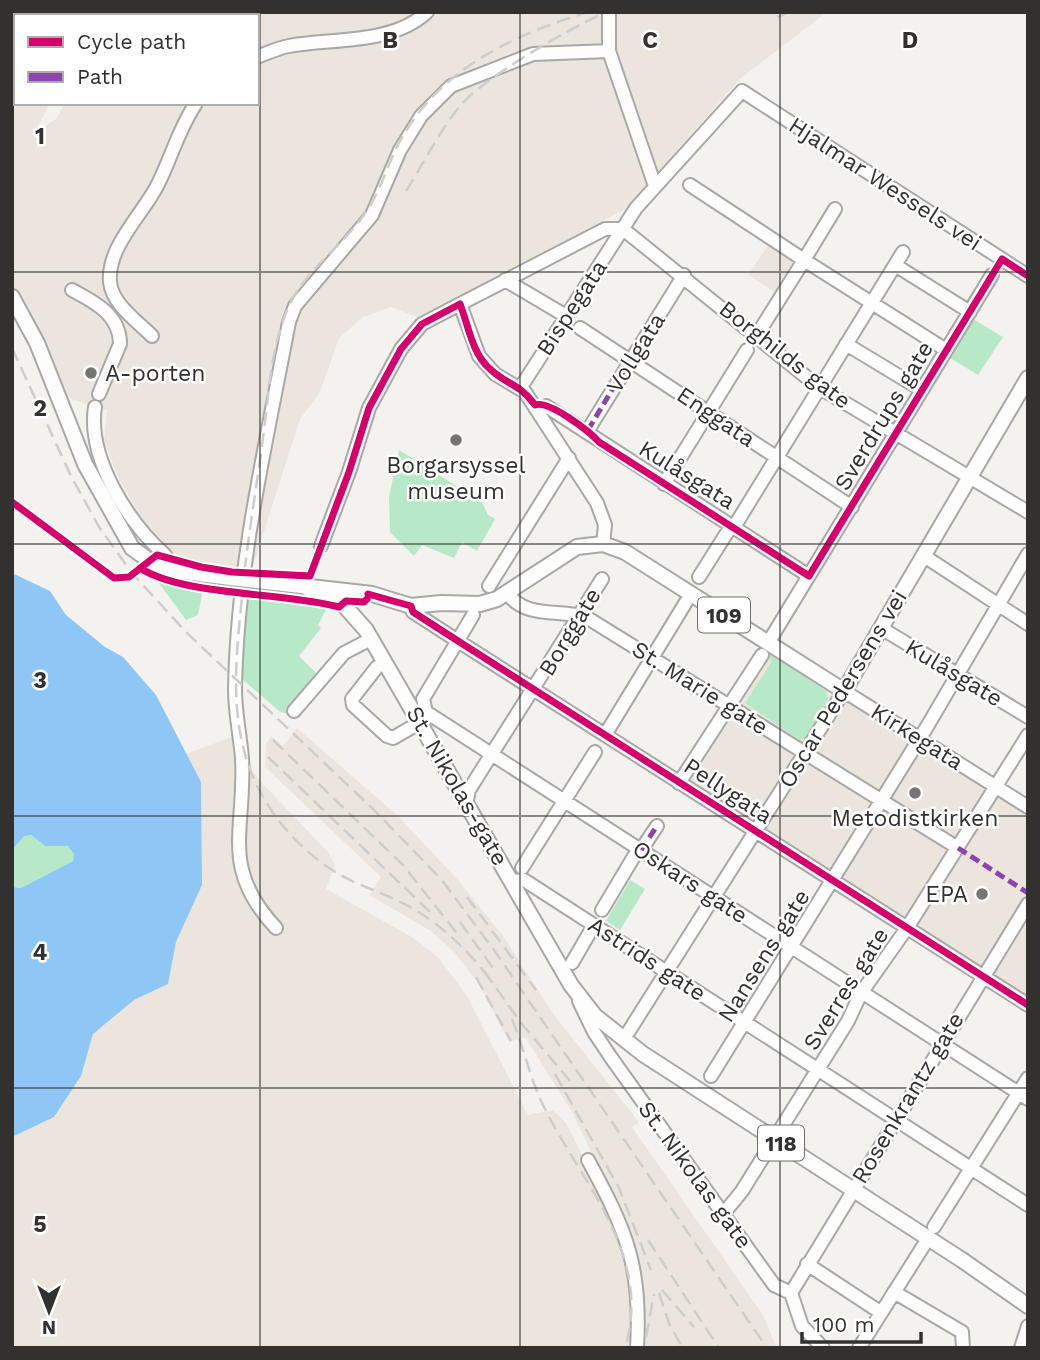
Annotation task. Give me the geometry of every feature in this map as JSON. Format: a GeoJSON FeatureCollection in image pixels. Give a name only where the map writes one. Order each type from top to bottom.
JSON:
{"type":"FeatureCollection","features":[{"type":"Feature","properties":{"kind":"main road","name":"118"},"geometry":{"type":"LineString","coordinates":[[13,298],[31,330],[77,447],[125,536],[163,566],[188,573],[358,593]]}},
{"type":"Feature","properties":{"kind":"main road","name":"Oscar Pedersens vei"},"geometry":{"type":"LineString","coordinates":[[844,691],[1028,378]]}},
{"type":"Feature","properties":{"kind":"main road"},"geometry":{"type":"LineString","coordinates":[[358,593],[384,596],[411,606],[441,603],[480,604],[508,593],[566,552],[589,544],[603,544]]}},
{"type":"Feature","properties":{"kind":"main road","name":"Kirkegata"},"geometry":{"type":"LineString","coordinates":[[603,544],[625,552],[765,649],[844,691]]}},
{"type":"Feature","properties":{"kind":"main road","name":"118"},"geometry":{"type":"LineString","coordinates":[[257,581],[279,580],[340,587],[358,593]]}},
{"type":"Feature","properties":{"kind":"main road","name":"St. Nikolas-gate"},"geometry":{"type":"LineString","coordinates":[[307,588],[342,603],[369,634],[421,716],[466,804],[575,992]]}},
{"type":"Feature","properties":{"kind":"main road","name":"St. Nikolas-gate"},"geometry":{"type":"LineString","coordinates":[[358,593],[369,634]]}},
{"type":"Feature","properties":{"kind":"main road","name":"118"},"geometry":{"type":"LineString","coordinates":[[575,992],[621,1040],[853,1189],[1028,1307]]}},
{"type":"Feature","properties":{"kind":"main road","name":"118"},"geometry":{"type":"LineString","coordinates":[[996,1283],[1028,1297]]}},
{"type":"Feature","properties":{"kind":"street"},"geometry":{"type":"LineString","coordinates":[[259,56],[288,46],[375,35],[405,26],[427,12]]}},
{"type":"Feature","properties":{"kind":"street"},"geometry":{"type":"LineString","coordinates":[[609,12],[609,51],[655,186]]}},
{"type":"Feature","properties":{"kind":"street"},"geometry":{"type":"LineString","coordinates":[[276,928],[264,916],[240,871],[238,853],[242,760],[235,691],[247,544],[289,322],[295,306],[372,215],[400,150],[421,116],[450,86],[525,55],[609,51]]}},
{"type":"Feature","properties":{"kind":"street","name":"Bispegata"},"geometry":{"type":"LineString","coordinates":[[521,387],[623,229],[655,186],[742,91]]}},
{"type":"Feature","properties":{"kind":"street","name":"Hjalmar Wessels vei"},"geometry":{"type":"LineString","coordinates":[[742,91],[1028,276]]}},
{"type":"Feature","properties":{"kind":"street"},"geometry":{"type":"LineString","coordinates":[[152,336],[113,293],[110,270],[116,250],[157,185],[171,148],[196,105]]}},
{"type":"Feature","properties":{"kind":"street"},"geometry":{"type":"LineString","coordinates":[[690,185],[870,304],[946,350]]}},
{"type":"Feature","properties":{"kind":"street"},"geometry":{"type":"LineString","coordinates":[[757,335],[835,209]]}},
{"type":"Feature","properties":{"kind":"street"},"geometry":{"type":"LineString","coordinates":[[321,546],[369,408],[401,349],[422,324],[605,229],[623,229]]}},
{"type":"Feature","properties":{"kind":"street","name":"Borghilds gate"},"geometry":{"type":"LineString","coordinates":[[623,229],[684,275],[820,388],[895,436],[1028,512]]}},
{"type":"Feature","properties":{"kind":"street"},"geometry":{"type":"LineString","coordinates":[[699,577],[728,531],[734,527],[903,252]]}},
{"type":"Feature","properties":{"kind":"street"},"geometry":{"type":"LineString","coordinates":[[895,265],[970,312]]}},
{"type":"Feature","properties":{"kind":"street","name":"Vollgata"},"geometry":{"type":"LineString","coordinates":[[588,430],[684,275]]}},
{"type":"Feature","properties":{"kind":"street","name":"Sverdrups gate"},"geometry":{"type":"LineString","coordinates":[[679,783],[730,706],[992,275]]}},
{"type":"Feature","properties":{"kind":"street"},"geometry":{"type":"LineString","coordinates":[[505,281],[566,316]]}},
{"type":"Feature","properties":{"kind":"street"},"geometry":{"type":"LineString","coordinates":[[72,290],[99,304],[113,319],[120,336],[120,344],[97,401],[96,443],[120,497],[143,531],[165,555],[163,566]]}},
{"type":"Feature","properties":{"kind":"street"},"geometry":{"type":"LineString","coordinates":[[460,304],[479,356],[486,366],[521,387],[569,457],[602,513],[603,544]]}},
{"type":"Feature","properties":{"kind":"street","name":"Enggata"},"geometry":{"type":"LineString","coordinates":[[580,328],[852,507]]}},
{"type":"Feature","properties":{"kind":"street"},"geometry":{"type":"LineString","coordinates":[[846,344],[922,390]]}},
{"type":"Feature","properties":{"kind":"street"},"geometry":{"type":"LineString","coordinates":[[664,484],[747,350]]}},
{"type":"Feature","properties":{"kind":"street","name":"Kulåsgata"},"geometry":{"type":"LineString","coordinates":[[546,406],[588,430],[599,442],[809,576]]}},
{"type":"Feature","properties":{"kind":"street"},"geometry":{"type":"LineString","coordinates":[[489,586],[569,457]]}},
{"type":"Feature","properties":{"kind":"street","name":"Nansens gate"},"geometry":{"type":"LineString","coordinates":[[711,1076],[919,740],[1028,554]]}},
{"type":"Feature","properties":{"kind":"street"},"geometry":{"type":"LineString","coordinates":[[924,556],[1028,624]]}},
{"type":"Feature","properties":{"kind":"street","name":"Borggate"},"geometry":{"type":"LineString","coordinates":[[466,804],[469,790],[602,579]]}},
{"type":"Feature","properties":{"kind":"street","name":"St. Marie gate"},"geometry":{"type":"LineString","coordinates":[[508,593],[514,603],[528,610],[579,615],[958,848]]}},
{"type":"Feature","properties":{"kind":"street"},"geometry":{"type":"LineString","coordinates":[[605,735],[686,602]]}},
{"type":"Feature","properties":{"kind":"street","name":"Pellygata"},"geometry":{"type":"LineString","coordinates":[[411,606],[413,612],[1028,1005]]}},
{"type":"Feature","properties":{"kind":"street"},"geometry":{"type":"LineString","coordinates":[[385,663],[377,667],[352,699],[354,705],[387,736],[393,738],[421,716],[423,699],[473,615]]}},
{"type":"Feature","properties":{"kind":"street","name":"Kulåsgate"},"geometry":{"type":"LineString","coordinates":[[881,628],[1028,717]]}},
{"type":"Feature","properties":{"kind":"street"},"geometry":{"type":"LineString","coordinates":[[294,711],[344,653],[369,634]]}},
{"type":"Feature","properties":{"kind":"street","name":"Kirkegata"},"geometry":{"type":"LineString","coordinates":[[844,691],[1028,807]]}},
{"type":"Feature","properties":{"kind":"street","name":"Oscar Pedersens vei"},"geometry":{"type":"LineString","coordinates":[[629,1031],[844,691]]}},
{"type":"Feature","properties":{"kind":"street","name":"Oskars gate"},"geometry":{"type":"LineString","coordinates":[[421,716],[492,755],[1023,1096]]}},
{"type":"Feature","properties":{"kind":"street","name":"Sverres gate"},"geometry":{"type":"LineString","coordinates":[[724,1213],[730,1209],[849,1021],[861,993],[907,928],[1028,735]]}},
{"type":"Feature","properties":{"kind":"street"},"geometry":{"type":"LineString","coordinates":[[522,868],[595,752]]}},
{"type":"Feature","properties":{"kind":"street"},"geometry":{"type":"LineString","coordinates":[[601,910],[657,826]]}},
{"type":"Feature","properties":{"kind":"street","name":"Astrids gate"},"geometry":{"type":"LineString","coordinates":[[512,881],[524,880],[1028,1205]]}},
{"type":"Feature","properties":{"kind":"street","name":"Rosenkrantz gate"},"geometry":{"type":"LineString","coordinates":[[791,1293],[1028,904]]}},
{"type":"Feature","properties":{"kind":"street"},"geometry":{"type":"LineString","coordinates":[[572,962],[594,925]]}},
{"type":"Feature","properties":{"kind":"street","name":"St. Nikolas gate"},"geometry":{"type":"LineString","coordinates":[[575,992],[594,1032],[774,1285],[791,1293]]}},
{"type":"Feature","properties":{"kind":"street"},"geometry":{"type":"LineString","coordinates":[[934,1227],[970,1169],[1023,1096],[1028,1078]]}},
{"type":"Feature","properties":{"kind":"street"},"geometry":{"type":"LineString","coordinates":[[588,1160],[619,1218],[630,1248],[637,1278],[637,1348]]}},
{"type":"Feature","properties":{"kind":"street"},"geometry":{"type":"LineString","coordinates":[[859,1348],[924,1245]]}},
{"type":"Feature","properties":{"kind":"street"},"geometry":{"type":"LineString","coordinates":[[807,1264],[880,1312]]}},
{"type":"Feature","properties":{"kind":"street"},"geometry":{"type":"LineString","coordinates":[[894,1292],[962,1332],[963,1348]]}},
{"type":"Feature","properties":{"kind":"street"},"geometry":{"type":"LineString","coordinates":[[791,1293],[802,1326],[823,1348]]}},
{"type":"Feature","properties":{"kind":"street"},"geometry":{"type":"LineString","coordinates":[[1021,1348],[1028,1326]]}},
{"type":"Feature","properties":{"kind":"shaded area"},"geometry":{"type":"Polygon","coordinates":[[[827,12],[741,78],[624,210],[417,317],[391,307],[363,317],[339,338],[320,392],[300,419],[251,572],[190,563],[162,548],[149,533],[118,477],[104,441],[107,410],[68,398],[60,383],[57,383],[33,321],[12,286],[14,70],[14,105],[49,105],[36,131],[56,119],[64,105],[259,105],[259,14],[236,14],[827,12]]]}},
{"type":"Feature","properties":{"kind":"shaded area"},"geometry":{"type":"Polygon","coordinates":[[[769,244],[793,261],[775,292],[748,275],[769,244]]]}},
{"type":"Feature","properties":{"kind":"shaded area"},"geometry":{"type":"Polygon","coordinates":[[[766,648],[1028,813],[1028,1005],[679,783],[766,648]]]}},
{"type":"Feature","properties":{"kind":"shaded area"},"geometry":{"type":"Polygon","coordinates":[[[297,728],[398,816],[458,880],[503,936],[554,1015],[639,1122],[632,1127],[763,1315],[777,1348],[640,1348],[640,1278],[630,1232],[572,1112],[525,1037],[509,1042],[479,984],[455,953],[431,931],[369,895],[381,877],[265,767],[266,744],[271,736],[283,746],[297,728]]]}},
{"type":"Feature","properties":{"kind":"shaded area"},"geometry":{"type":"Polygon","coordinates":[[[245,732],[252,770],[328,852],[335,865],[326,889],[412,937],[438,957],[467,996],[528,1115],[553,1110],[566,1123],[611,1214],[628,1258],[633,1285],[632,1348],[12,1348],[12,1137],[54,1117],[81,1076],[93,1034],[134,1000],[168,984],[176,942],[202,885],[201,783],[186,754],[245,732]]]}},
{"type":"Feature","properties":{"kind":"green space"},"geometry":{"type":"Polygon","coordinates":[[[968,316],[1003,337],[978,375],[947,356],[968,316]]]}},
{"type":"Feature","properties":{"kind":"green space"},"geometry":{"type":"Polygon","coordinates":[[[399,450],[482,502],[488,515],[495,519],[477,551],[462,542],[454,558],[422,545],[414,556],[390,532],[389,497],[399,450]]]}},
{"type":"Feature","properties":{"kind":"green space"},"geometry":{"type":"Polygon","coordinates":[[[156,579],[203,590],[198,615],[186,620],[156,579]]]}},
{"type":"Feature","properties":{"kind":"green space"},"geometry":{"type":"Polygon","coordinates":[[[249,594],[310,602],[327,608],[318,625],[321,628],[299,656],[319,676],[287,714],[279,711],[241,678],[249,594]]]}},
{"type":"Feature","properties":{"kind":"green space"},"geometry":{"type":"Polygon","coordinates":[[[770,653],[826,691],[828,699],[806,738],[800,740],[745,703],[772,661],[768,658],[770,653]]]}},
{"type":"Feature","properties":{"kind":"green space"},"geometry":{"type":"Polygon","coordinates":[[[24,835],[31,835],[45,846],[69,846],[74,854],[73,861],[21,888],[12,887],[12,850],[24,835]]]}},
{"type":"Feature","properties":{"kind":"green space"},"geometry":{"type":"Polygon","coordinates":[[[630,880],[645,889],[620,930],[606,921],[630,880]]]}},
{"type":"Feature","properties":{"kind":"water"},"geometry":{"type":"Polygon","coordinates":[[[31,12],[238,12],[236,14],[31,12]]]}},
{"type":"Feature","properties":{"kind":"water"},"geometry":{"type":"Polygon","coordinates":[[[12,573],[50,591],[66,615],[105,647],[123,657],[156,695],[201,782],[202,885],[176,942],[168,984],[134,1000],[93,1034],[81,1076],[54,1117],[12,1137],[12,887],[21,888],[73,861],[74,854],[68,846],[45,846],[31,835],[24,836],[12,850],[12,573]]]}},
{"type":"Feature","properties":{"kind":"railway"},"geometry":{"type":"LineString","coordinates":[[489,978],[454,939],[423,915],[342,876],[315,857],[291,835],[270,809],[250,769],[238,716],[237,661],[244,577],[272,363],[280,330],[293,298],[310,274],[360,221],[406,131],[442,88],[463,70],[510,42],[588,12]]}},
{"type":"Feature","properties":{"kind":"railway"},"geometry":{"type":"LineString","coordinates":[[777,17],[789,12]]}},
{"type":"Feature","properties":{"kind":"railway"},"geometry":{"type":"LineString","coordinates":[[406,191],[446,125],[472,94],[526,56],[600,15]]}},
{"type":"Feature","properties":{"kind":"railway"},"geometry":{"type":"LineString","coordinates":[[12,348],[71,476],[99,527],[132,573],[186,632],[373,809],[441,879],[494,950],[767,1348]]}},
{"type":"Feature","properties":{"kind":"railway"},"geometry":{"type":"LineString","coordinates":[[273,740],[403,865],[460,937]]}},
{"type":"Feature","properties":{"kind":"railway"},"geometry":{"type":"LineString","coordinates":[[268,757],[430,912]]}},
{"type":"Feature","properties":{"kind":"railway"},"geometry":{"type":"LineString","coordinates":[[467,897],[536,990]]}},
{"type":"Feature","properties":{"kind":"railway"},"geometry":{"type":"LineString","coordinates":[[460,922],[493,968]]}},
{"type":"Feature","properties":{"kind":"railway"},"geometry":{"type":"LineString","coordinates":[[484,971],[521,1023],[570,1081]]}},
{"type":"Feature","properties":{"kind":"railway"},"geometry":{"type":"LineString","coordinates":[[476,977],[511,1041]]}},
{"type":"Feature","properties":{"kind":"railway"},"geometry":{"type":"LineString","coordinates":[[512,1019],[540,1098],[610,1222],[622,1252],[630,1283],[631,1314],[625,1348]]}},
{"type":"Feature","properties":{"kind":"railway"},"geometry":{"type":"LineString","coordinates":[[555,1074],[619,1188],[651,1270]]}},
{"type":"Feature","properties":{"kind":"railway"},"geometry":{"type":"LineString","coordinates":[[648,1240],[719,1348]]}},
{"type":"Feature","properties":{"kind":"railway"},"geometry":{"type":"LineString","coordinates":[[662,1290],[694,1327]]}},
{"type":"Feature","properties":{"kind":"railway"},"geometry":{"type":"LineString","coordinates":[[659,1293],[670,1326],[683,1348]]}},
{"type":"Feature","properties":{"kind":"railway"},"geometry":{"type":"LineString","coordinates":[[646,1337],[654,1294]]}},
{"type":"Feature","properties":{"kind":"marked path"},"geometry":{"type":"LineString","coordinates":[[588,430],[630,360]]}},
{"type":"Feature","properties":{"kind":"marked path"},"geometry":{"type":"LineString","coordinates":[[641,850],[657,826]]}},
{"type":"Feature","properties":{"kind":"marked path"},"geometry":{"type":"LineString","coordinates":[[958,848],[1028,893]]}},
{"type":"Feature","properties":{"kind":"cycle path"},"geometry":{"type":"LineString","coordinates":[[12,502],[114,578],[129,577],[157,555],[232,572],[310,576],[349,472],[369,408],[401,349],[422,324],[460,304],[474,346],[483,362],[495,374],[523,392],[535,405],[549,407],[568,418],[599,442],[809,576],[1002,259],[1028,276]]}},
{"type":"Feature","properties":{"kind":"cycle path"},"geometry":{"type":"LineString","coordinates":[[140,568],[159,577],[207,589],[339,607],[346,601],[364,602],[367,599]]}},
{"type":"Feature","properties":{"kind":"cycle path"},"geometry":{"type":"LineString","coordinates":[[368,594],[411,606],[413,612],[1028,1005]]}},
{"type":"Feature","properties":{"kind":"place","name":"A-porten"},"geometry":{"type":"Point","coordinates":[91,373]}},
{"type":"Feature","properties":{"kind":"place","name":"Borgarsyssel museum"},"geometry":{"type":"Point","coordinates":[456,440]}},
{"type":"Feature","properties":{"kind":"place","name":"Metodistkirken"},"geometry":{"type":"Point","coordinates":[915,793]}},
{"type":"Feature","properties":{"kind":"place","name":"EPA"},"geometry":{"type":"Point","coordinates":[982,894]}}]}
